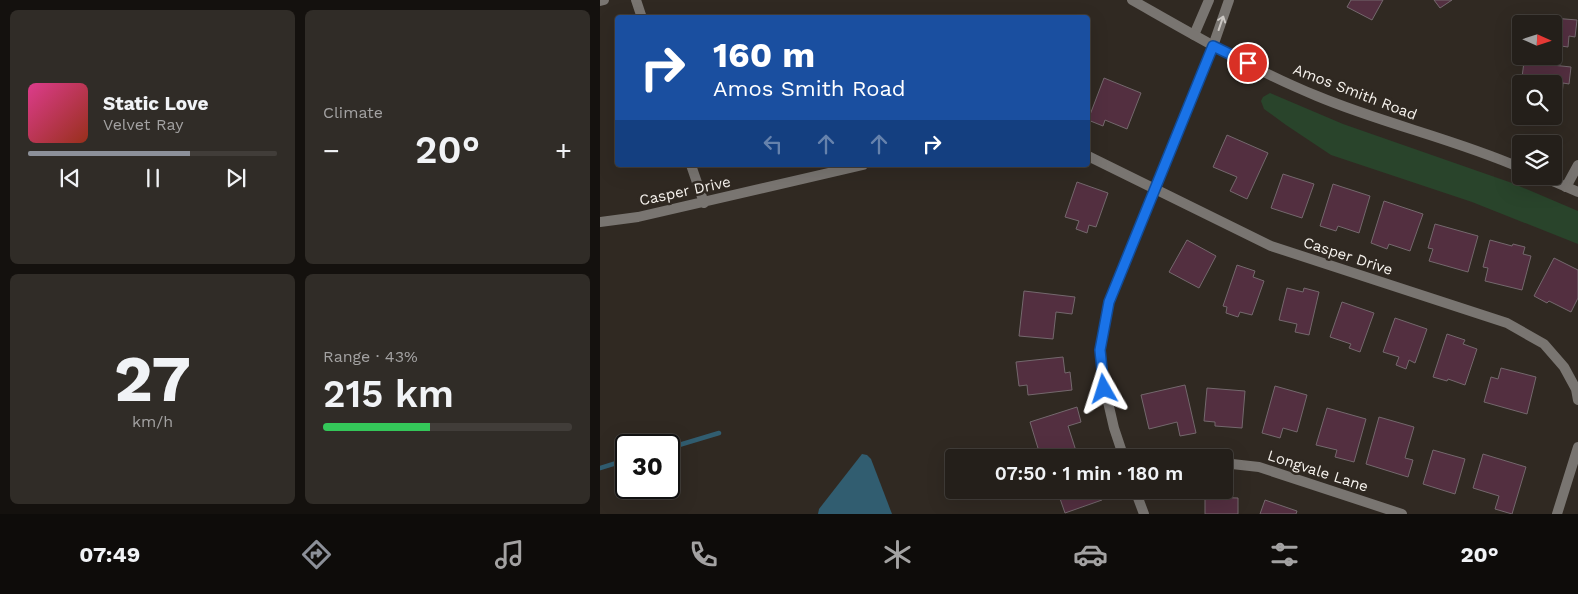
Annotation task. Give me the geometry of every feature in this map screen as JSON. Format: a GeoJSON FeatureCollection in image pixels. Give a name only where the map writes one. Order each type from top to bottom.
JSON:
{"type":"FeatureCollection","features":[{"type":"Feature","properties":{"kind":"street"},"geometry":{"type":"LineString","coordinates":[[600,1],[604,0]]}},
{"type":"Feature","properties":{"kind":"street"},"geometry":{"type":"LineString","coordinates":[[636,0],[641,15]]}},
{"type":"Feature","properties":{"kind":"street","name":"Amos Smith Road"},"geometry":{"type":"LineString","coordinates":[[1132,0],[1213,46],[1317,96],[1512,165]]}},
{"type":"Feature","properties":{"kind":"street"},"geometry":{"type":"LineString","coordinates":[[1194,36],[1209,0]]}},
{"type":"Feature","properties":{"kind":"street"},"geometry":{"type":"LineString","coordinates":[[1121,449],[1104,389],[1100,350],[1109,302],[1213,46],[1229,0]]}},
{"type":"Feature","properties":{"kind":"street","name":"Casper Drive"},"geometry":{"type":"LineString","coordinates":[[1090,157],[1271,246],[1507,323],[1544,344],[1564,367],[1576,390],[1578,400]]}},
{"type":"Feature","properties":{"kind":"street"},"geometry":{"type":"LineString","coordinates":[[1566,187],[1578,165]]}},
{"type":"Feature","properties":{"kind":"street"},"geometry":{"type":"LineString","coordinates":[[692,167],[704,203]]}},
{"type":"Feature","properties":{"kind":"street","name":"Casper Drive"},"geometry":{"type":"LineString","coordinates":[[600,222],[638,217],[704,203],[855,167]]}},
{"type":"Feature","properties":{"kind":"street"},"geometry":{"type":"LineString","coordinates":[[1561,185],[1578,192]]}},
{"type":"Feature","properties":{"kind":"street"},"geometry":{"type":"LineString","coordinates":[[1557,514],[1578,447]]}},
{"type":"Feature","properties":{"kind":"street","name":"Longvale Lane"},"geometry":{"type":"LineString","coordinates":[[1233,464],[1259,467],[1402,514]]}},
{"type":"Feature","properties":{"kind":"street"},"geometry":{"type":"LineString","coordinates":[[1140,499],[1144,514]]}},
{"type":"Feature","properties":{"kind":"green space"},"geometry":{"type":"Polygon","coordinates":[[[1270,93],[1343,124],[1512,183],[1512,185],[1517,185],[1578,211],[1578,244],[1472,202],[1331,155],[1264,109],[1261,101],[1263,97],[1270,93]]]}},
{"type":"Feature","properties":{"kind":"water"},"geometry":{"type":"Polygon","coordinates":[[[862,454],[867,455],[871,459],[892,514],[818,514],[819,509],[862,454]]]}},
{"type":"Feature","properties":{"kind":"building"},"geometry":{"type":"Polygon","coordinates":[[[1351,0],[1383,0],[1372,20],[1347,7],[1351,0]]]}},
{"type":"Feature","properties":{"kind":"building"},"geometry":{"type":"Polygon","coordinates":[[[1434,0],[1452,0],[1440,8],[1434,0]]]}},
{"type":"Feature","properties":{"kind":"building"},"geometry":{"type":"Polygon","coordinates":[[[1562,19],[1577,20],[1575,37],[1569,36],[1568,47],[1562,46],[1562,19]]]}},
{"type":"Feature","properties":{"kind":"building"},"geometry":{"type":"Polygon","coordinates":[[[1524,65],[1571,67],[1569,84],[1563,83],[1562,97],[1562,75],[1522,75],[1524,65]]]}},
{"type":"Feature","properties":{"kind":"building"},"geometry":{"type":"Polygon","coordinates":[[[1104,78],[1141,93],[1127,129],[1105,120],[1103,126],[1090,121],[1090,115],[1104,78]]]}},
{"type":"Feature","properties":{"kind":"building"},"geometry":{"type":"Polygon","coordinates":[[[1227,135],[1268,153],[1247,199],[1230,191],[1237,177],[1213,167],[1227,135]]]}},
{"type":"Feature","properties":{"kind":"building"},"geometry":{"type":"Polygon","coordinates":[[[1283,174],[1314,184],[1302,218],[1271,208],[1283,174]]]}},
{"type":"Feature","properties":{"kind":"building"},"geometry":{"type":"Polygon","coordinates":[[[1077,182],[1108,193],[1096,227],[1089,225],[1087,233],[1076,229],[1079,221],[1065,217],[1077,182]]]}},
{"type":"Feature","properties":{"kind":"building"},"geometry":{"type":"Polygon","coordinates":[[[1333,184],[1370,196],[1359,233],[1338,226],[1336,231],[1320,226],[1333,184]]]}},
{"type":"Feature","properties":{"kind":"building"},"geometry":{"type":"Polygon","coordinates":[[[1384,201],[1423,214],[1410,251],[1389,244],[1387,249],[1371,243],[1384,201]]]}},
{"type":"Feature","properties":{"kind":"building"},"geometry":{"type":"Polygon","coordinates":[[[1435,224],[1478,236],[1468,272],[1429,261],[1433,249],[1428,248],[1435,224]]]}},
{"type":"Feature","properties":{"kind":"building"},"geometry":{"type":"Polygon","coordinates":[[[1187,240],[1216,256],[1199,288],[1169,272],[1187,240]]]}},
{"type":"Feature","properties":{"kind":"building"},"geometry":{"type":"Polygon","coordinates":[[[1490,240],[1512,246],[1513,244],[1525,247],[1523,254],[1531,256],[1522,290],[1485,281],[1488,268],[1483,267],[1490,240]]]}},
{"type":"Feature","properties":{"kind":"building"},"geometry":{"type":"Polygon","coordinates":[[[1554,258],[1578,270],[1578,298],[1571,312],[1534,296],[1554,258]]]}},
{"type":"Feature","properties":{"kind":"building"},"geometry":{"type":"Polygon","coordinates":[[[1237,265],[1255,271],[1253,277],[1264,281],[1252,315],[1240,312],[1238,317],[1226,313],[1227,307],[1223,306],[1237,265]]]}},
{"type":"Feature","properties":{"kind":"building"},"geometry":{"type":"Polygon","coordinates":[[[1287,288],[1303,292],[1304,288],[1319,292],[1309,335],[1295,332],[1297,324],[1279,320],[1287,288]]]}},
{"type":"Feature","properties":{"kind":"building"},"geometry":{"type":"Polygon","coordinates":[[[1024,291],[1075,297],[1072,314],[1056,312],[1053,339],[1019,336],[1024,291]]]}},
{"type":"Feature","properties":{"kind":"building"},"geometry":{"type":"Polygon","coordinates":[[[1342,302],[1374,313],[1360,352],[1349,348],[1351,344],[1330,337],[1342,302]]]}},
{"type":"Feature","properties":{"kind":"building"},"geometry":{"type":"Polygon","coordinates":[[[1395,318],[1427,329],[1415,363],[1409,360],[1406,369],[1396,365],[1399,357],[1383,352],[1395,318]]]}},
{"type":"Feature","properties":{"kind":"building"},"geometry":{"type":"Polygon","coordinates":[[[1447,334],[1465,340],[1463,344],[1477,349],[1465,385],[1448,379],[1447,381],[1433,377],[1447,334]]]}},
{"type":"Feature","properties":{"kind":"building"},"geometry":{"type":"Polygon","coordinates":[[[1063,357],[1065,373],[1070,372],[1072,390],[1028,395],[1027,385],[1019,386],[1016,362],[1063,357]]]}},
{"type":"Feature","properties":{"kind":"building"},"geometry":{"type":"Polygon","coordinates":[[[1501,368],[1536,377],[1527,414],[1484,402],[1491,377],[1498,379],[1501,368]]]}},
{"type":"Feature","properties":{"kind":"building"},"geometry":{"type":"Polygon","coordinates":[[[1185,385],[1196,433],[1180,436],[1177,422],[1149,429],[1141,395],[1185,385]]]}},
{"type":"Feature","properties":{"kind":"building"},"geometry":{"type":"Polygon","coordinates":[[[1275,386],[1307,395],[1297,432],[1283,428],[1280,438],[1262,433],[1275,386]]]}},
{"type":"Feature","properties":{"kind":"building"},"geometry":{"type":"Polygon","coordinates":[[[1207,388],[1245,391],[1242,428],[1215,426],[1215,422],[1204,421],[1207,388]]]}},
{"type":"Feature","properties":{"kind":"building"},"geometry":{"type":"Polygon","coordinates":[[[1077,407],[1081,422],[1068,426],[1075,449],[1038,449],[1030,422],[1077,407]]]}},
{"type":"Feature","properties":{"kind":"building"},"geometry":{"type":"Polygon","coordinates":[[[1327,408],[1366,419],[1354,462],[1335,457],[1337,450],[1316,445],[1327,408]]]}},
{"type":"Feature","properties":{"kind":"building"},"geometry":{"type":"Polygon","coordinates":[[[1379,417],[1414,427],[1405,458],[1413,460],[1408,477],[1366,464],[1379,417]]]}},
{"type":"Feature","properties":{"kind":"building"},"geometry":{"type":"Polygon","coordinates":[[[1433,450],[1465,459],[1455,494],[1423,484],[1433,450]]]}},
{"type":"Feature","properties":{"kind":"building"},"geometry":{"type":"Polygon","coordinates":[[[1483,454],[1526,467],[1512,514],[1495,509],[1499,496],[1473,488],[1483,454]]]}},
{"type":"Feature","properties":{"kind":"building"},"geometry":{"type":"Polygon","coordinates":[[[1238,498],[1238,514],[1205,514],[1205,499],[1238,498]]]}},
{"type":"Feature","properties":{"kind":"building"},"geometry":{"type":"Polygon","coordinates":[[[1060,499],[1102,499],[1102,500],[1065,513],[1060,499]]]}},
{"type":"Feature","properties":{"kind":"building"},"geometry":{"type":"Polygon","coordinates":[[[1265,500],[1297,511],[1296,514],[1260,514],[1265,500]]]}},
{"type":"Feature","properties":{"kind":"waterway"},"geometry":{"type":"LineString","coordinates":[[680,445],[719,433]]}},
{"type":"Feature","properties":{"kind":"waterway"},"geometry":{"type":"LineString","coordinates":[[600,468],[615,463]]}},
{"type":"Feature","properties":{"kind":"route"},"geometry":{"type":"LineString","coordinates":[[1104,389],[1100,350],[1109,302],[1213,46],[1248,63]]}}]}
